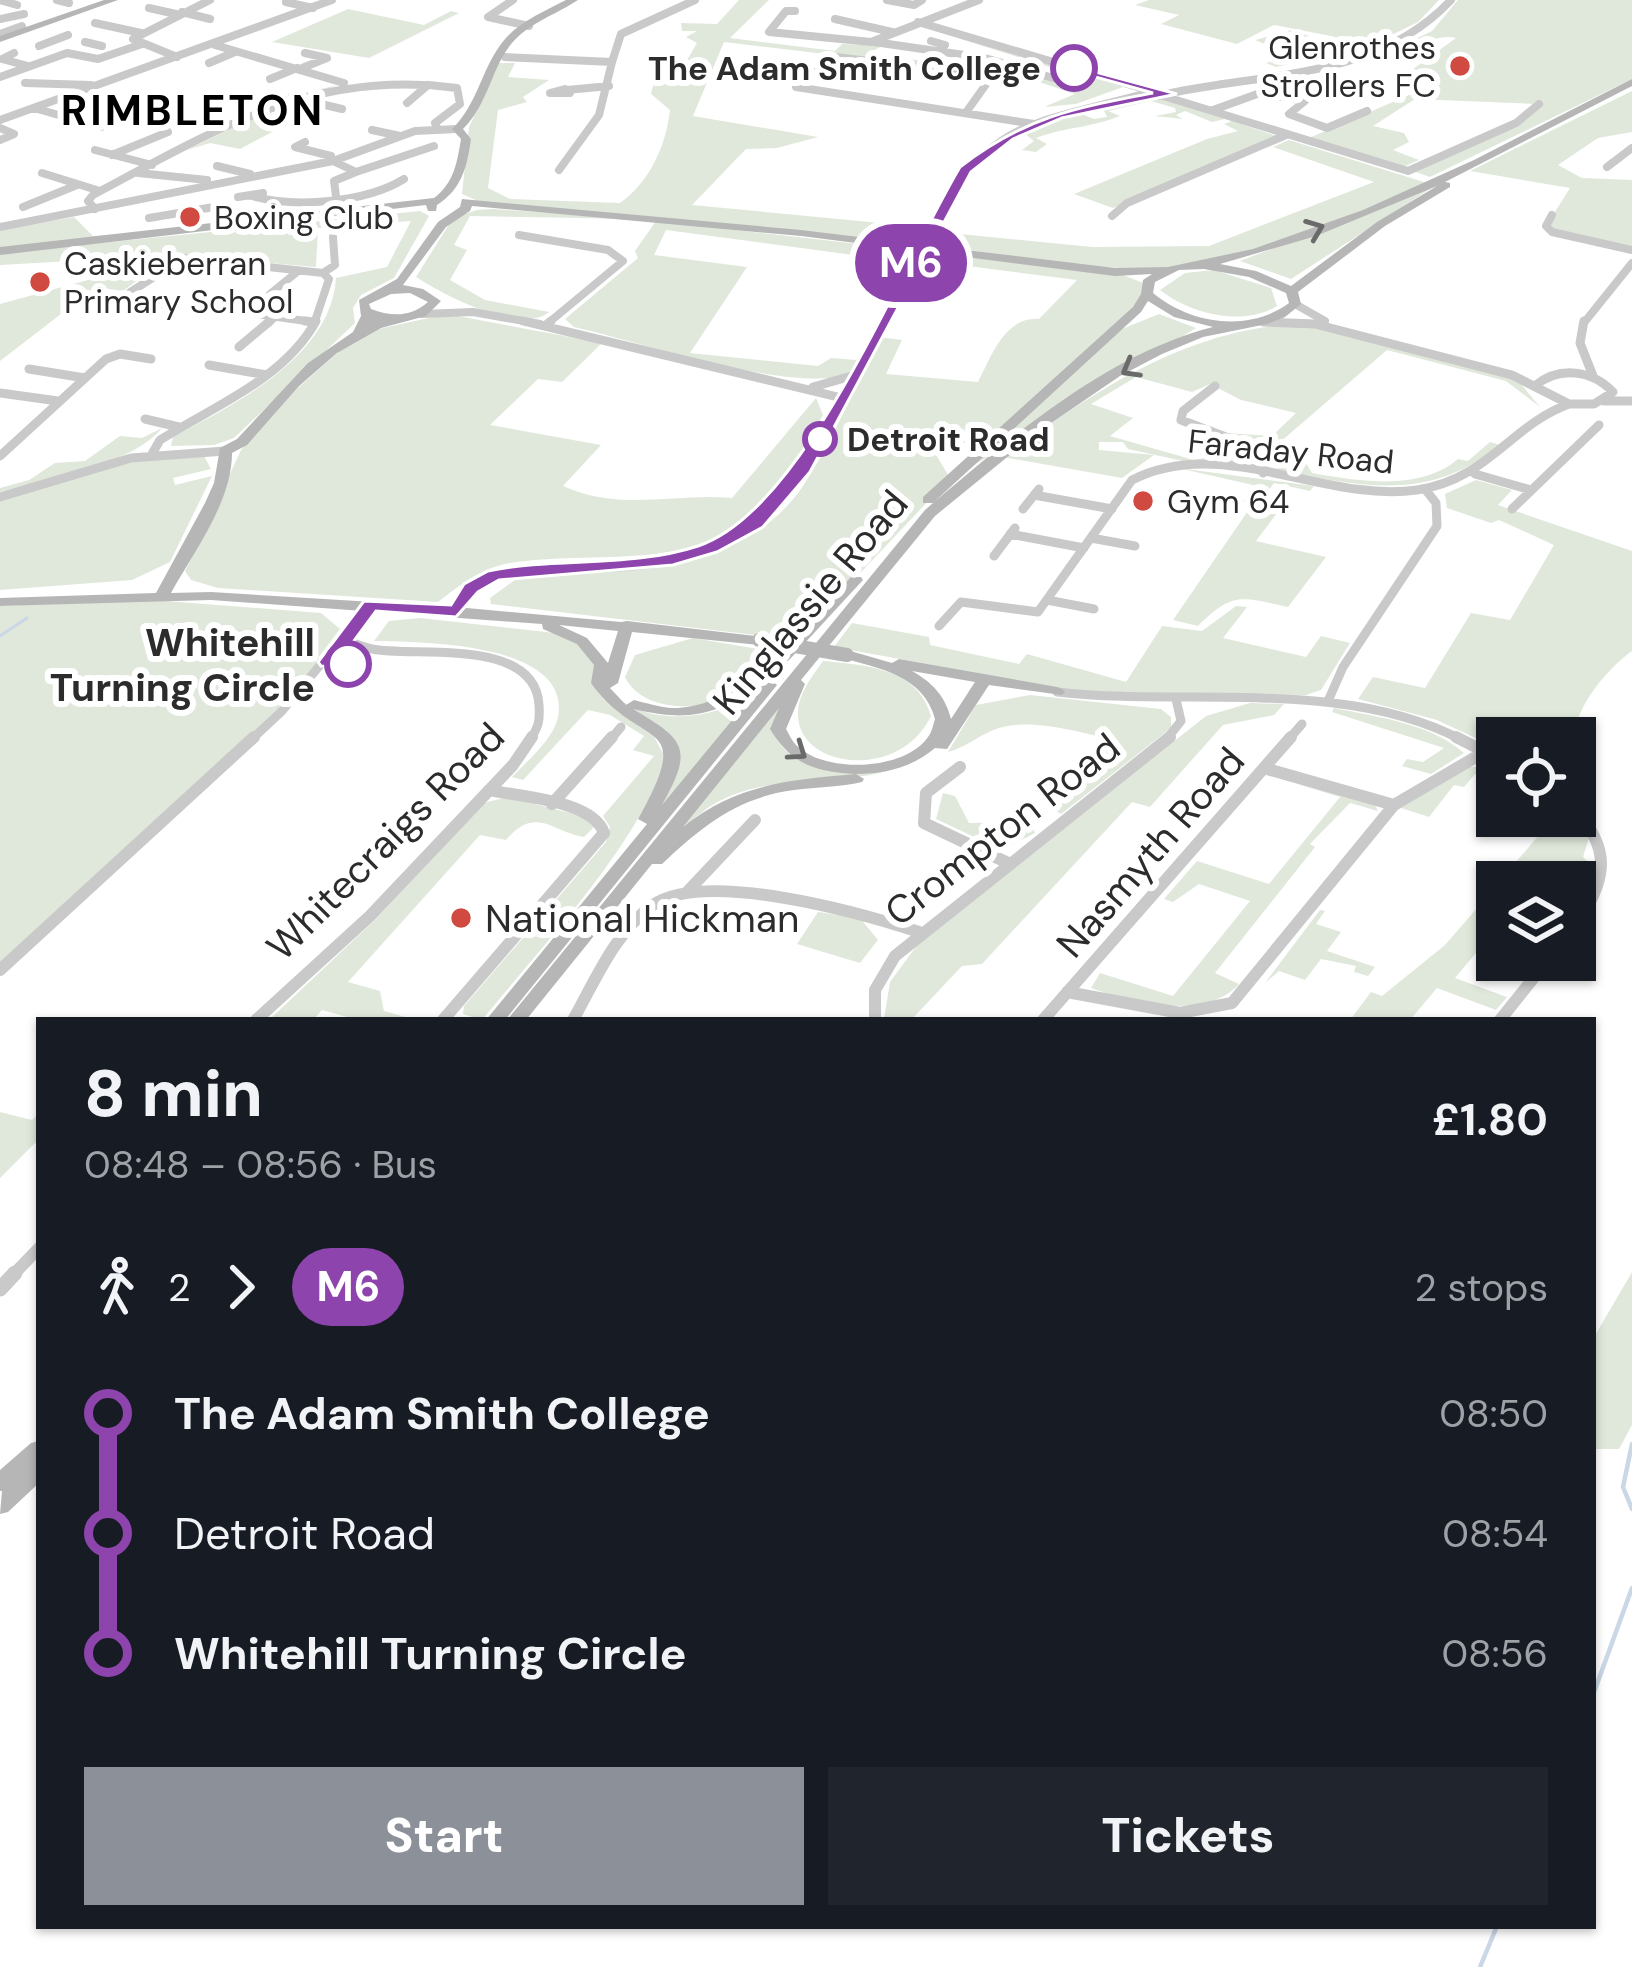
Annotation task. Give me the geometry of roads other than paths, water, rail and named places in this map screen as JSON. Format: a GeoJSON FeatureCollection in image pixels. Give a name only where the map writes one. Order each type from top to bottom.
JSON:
{"type":"FeatureCollection","features":[{"type":"Feature","properties":{"kind":"main road"},"geometry":{"type":"LineString","coordinates":[[0,37],[113,0]]}},
{"type":"Feature","properties":{"kind":"main road"},"geometry":{"type":"LineString","coordinates":[[358,330],[366,299],[410,276],[436,209],[454,188],[466,139],[457,129],[468,122],[493,64],[505,57],[502,50],[529,26],[573,0]]}},
{"type":"Feature","properties":{"kind":"main road"},"geometry":{"type":"LineString","coordinates":[[0,251],[463,206],[801,233],[1115,272],[1167,270],[1270,246],[1427,183],[1632,82]]}},
{"type":"Feature","properties":{"kind":"main road"},"geometry":{"type":"LineString","coordinates":[[1115,272],[1178,312],[1237,324],[1263,322],[1381,224],[1464,174],[1632,92]]}},
{"type":"Feature","properties":{"kind":"main road"},"geometry":{"type":"LineString","coordinates":[[454,188],[463,206]]}},
{"type":"Feature","properties":{"kind":"main road"},"geometry":{"type":"LineString","coordinates":[[436,209],[463,206]]}},
{"type":"Feature","properties":{"kind":"main road"},"geometry":{"type":"LineString","coordinates":[[1204,265],[1252,274],[1293,298]]}},
{"type":"Feature","properties":{"kind":"main road","name":"Kinglassie Road"},"geometry":{"type":"LineString","coordinates":[[497,1017],[959,468],[1137,309],[1147,289],[1167,270]]}},
{"type":"Feature","properties":{"kind":"main road"},"geometry":{"type":"LineString","coordinates":[[170,589],[224,469],[225,451],[242,442],[292,385],[358,330],[434,307],[410,276]]}},
{"type":"Feature","properties":{"kind":"main road"},"geometry":{"type":"LineString","coordinates":[[387,290],[428,295]]}},
{"type":"Feature","properties":{"kind":"main road"},"geometry":{"type":"LineString","coordinates":[[365,310],[403,318]]}},
{"type":"Feature","properties":{"kind":"main road","name":"Kinglassie Road"},"geometry":{"type":"LineString","coordinates":[[518,1017],[860,583],[930,513],[1021,439],[1159,353],[1196,334],[1237,324]]}},
{"type":"Feature","properties":{"kind":"main road"},"geometry":{"type":"LineString","coordinates":[[623,625],[610,684],[624,700],[667,713],[718,708],[744,694],[860,583]]}},
{"type":"Feature","properties":{"kind":"main road"},"geometry":{"type":"LineString","coordinates":[[860,583],[785,705],[778,728],[784,745],[817,764],[866,770],[915,756],[942,729],[979,678]]}},
{"type":"Feature","properties":{"kind":"main road"},"geometry":{"type":"LineString","coordinates":[[0,602],[170,589],[671,628],[848,655],[902,673],[928,688],[942,710],[942,729]]}},
{"type":"Feature","properties":{"kind":"main road"},"geometry":{"type":"LineString","coordinates":[[519,616],[573,635],[602,665]]}},
{"type":"Feature","properties":{"kind":"main road"},"geometry":{"type":"LineString","coordinates":[[597,894],[669,781],[674,760],[657,729],[605,695],[598,682],[623,625]]}},
{"type":"Feature","properties":{"kind":"main road"},"geometry":{"type":"LineString","coordinates":[[620,647],[671,628]]}},
{"type":"Feature","properties":{"kind":"main road","name":"Crompton Road"},"geometry":{"type":"LineString","coordinates":[[848,655],[1057,692]]}},
{"type":"Feature","properties":{"kind":"main road"},"geometry":{"type":"LineString","coordinates":[[588,929],[707,811],[752,791],[874,777],[911,766],[943,743],[970,703],[979,678]]}},
{"type":"Feature","properties":{"kind":"main road"},"geometry":{"type":"LineString","coordinates":[[970,703],[997,692],[1031,688]]}},
{"type":"Feature","properties":{"kind":"main road"},"geometry":{"type":"LineString","coordinates":[[0,1483],[36,1452]]}},
{"type":"Feature","properties":{"kind":"main road"},"geometry":{"type":"LineString","coordinates":[[0,1506],[36,1473]]}},
{"type":"Feature","properties":{"kind":"street"},"geometry":{"type":"LineString","coordinates":[[0,0],[17,5]]}},
{"type":"Feature","properties":{"kind":"street"},"geometry":{"type":"LineString","coordinates":[[57,0],[69,3]]}},
{"type":"Feature","properties":{"kind":"street"},"geometry":{"type":"LineString","coordinates":[[177,57],[133,39],[210,0]]}},
{"type":"Feature","properties":{"kind":"street"},"geometry":{"type":"LineString","coordinates":[[513,0],[488,17],[529,26]]}},
{"type":"Feature","properties":{"kind":"street"},"geometry":{"type":"LineString","coordinates":[[559,170],[593,127],[621,34],[695,0]]}},
{"type":"Feature","properties":{"kind":"street"},"geometry":{"type":"LineString","coordinates":[[887,0],[914,5],[922,0]]}},
{"type":"Feature","properties":{"kind":"street"},"geometry":{"type":"LineString","coordinates":[[873,41],[979,0]]}},
{"type":"Feature","properties":{"kind":"street"},"geometry":{"type":"LineString","coordinates":[[456,611],[471,588],[494,575],[655,562],[697,553],[735,537],[792,487],[923,240],[965,170],[981,153],[1034,124],[1131,98],[1362,56],[1412,35],[1451,0]]}},
{"type":"Feature","properties":{"kind":"street"},"geometry":{"type":"LineString","coordinates":[[286,2],[341,8]]}},
{"type":"Feature","properties":{"kind":"street"},"geometry":{"type":"LineString","coordinates":[[0,140],[14,134],[0,124],[32,108],[322,4]]}},
{"type":"Feature","properties":{"kind":"street"},"geometry":{"type":"LineString","coordinates":[[149,8],[211,19]]}},
{"type":"Feature","properties":{"kind":"street"},"geometry":{"type":"LineString","coordinates":[[789,10],[765,33],[873,41],[985,58],[1077,85]]}},
{"type":"Feature","properties":{"kind":"street"},"geometry":{"type":"LineString","coordinates":[[0,19],[24,14]]}},
{"type":"Feature","properties":{"kind":"street"},"geometry":{"type":"LineString","coordinates":[[834,22],[894,32]]}},
{"type":"Feature","properties":{"kind":"street"},"geometry":{"type":"LineString","coordinates":[[917,22],[1408,171],[1516,123],[1539,104]]}},
{"type":"Feature","properties":{"kind":"street"},"geometry":{"type":"LineString","coordinates":[[95,23],[142,34]]}},
{"type":"Feature","properties":{"kind":"street"},"geometry":{"type":"LineString","coordinates":[[0,37],[22,26]]}},
{"type":"Feature","properties":{"kind":"street"},"geometry":{"type":"LineString","coordinates":[[203,34],[230,39]]}},
{"type":"Feature","properties":{"kind":"street"},"geometry":{"type":"LineString","coordinates":[[68,35],[39,46],[98,59],[142,44]]}},
{"type":"Feature","properties":{"kind":"street"},"geometry":{"type":"LineString","coordinates":[[78,56],[102,46],[85,42]]}},
{"type":"Feature","properties":{"kind":"street"},"geometry":{"type":"LineString","coordinates":[[924,52],[937,43]]}},
{"type":"Feature","properties":{"kind":"street"},"geometry":{"type":"LineString","coordinates":[[213,45],[344,83]]}},
{"type":"Feature","properties":{"kind":"street"},"geometry":{"type":"LineString","coordinates":[[0,77],[67,52]]}},
{"type":"Feature","properties":{"kind":"street"},"geometry":{"type":"LineString","coordinates":[[209,63],[236,52]]}},
{"type":"Feature","properties":{"kind":"street"},"geometry":{"type":"LineString","coordinates":[[14,53],[2,59],[30,66]]}},
{"type":"Feature","properties":{"kind":"street"},"geometry":{"type":"LineString","coordinates":[[270,79],[327,58],[305,53]]}},
{"type":"Feature","properties":{"kind":"street"},"geometry":{"type":"LineString","coordinates":[[505,57],[612,62]]}},
{"type":"Feature","properties":{"kind":"street"},"geometry":{"type":"LineString","coordinates":[[967,111],[992,76],[836,57],[796,87],[1034,124]]}},
{"type":"Feature","properties":{"kind":"street"},"geometry":{"type":"LineString","coordinates":[[1053,80],[1062,73]]}},
{"type":"Feature","properties":{"kind":"street"},"geometry":{"type":"LineString","coordinates":[[25,83],[49,89],[72,80],[91,86]]}},
{"type":"Feature","properties":{"kind":"street"},"geometry":{"type":"LineString","coordinates":[[95,209],[88,199],[100,191],[290,97],[344,83],[457,88],[458,106],[435,123],[437,128]]}},
{"type":"Feature","properties":{"kind":"street"},"geometry":{"type":"LineString","coordinates":[[407,103],[428,85]]}},
{"type":"Feature","properties":{"kind":"street"},"geometry":{"type":"LineString","coordinates":[[567,90],[609,86]]}},
{"type":"Feature","properties":{"kind":"street"},"geometry":{"type":"LineString","coordinates":[[1212,111],[1260,93],[1319,99]]}},
{"type":"Feature","properties":{"kind":"street"},"geometry":{"type":"LineString","coordinates":[[290,97],[342,109]]}},
{"type":"Feature","properties":{"kind":"street"},"geometry":{"type":"LineString","coordinates":[[1305,101],[1288,113],[1328,128],[1367,111]]}},
{"type":"Feature","properties":{"kind":"street"},"geometry":{"type":"LineString","coordinates":[[247,105],[265,109]]}},
{"type":"Feature","properties":{"kind":"street"},"geometry":{"type":"LineString","coordinates":[[32,108],[101,127],[119,121]]}},
{"type":"Feature","properties":{"kind":"street"},"geometry":{"type":"LineString","coordinates":[[0,227],[334,157],[437,128],[457,129]]}},
{"type":"Feature","properties":{"kind":"street"},"geometry":{"type":"LineString","coordinates":[[372,130],[401,137]]}},
{"type":"Feature","properties":{"kind":"street"},"geometry":{"type":"LineString","coordinates":[[112,155],[168,132]]}},
{"type":"Feature","properties":{"kind":"street"},"geometry":{"type":"LineString","coordinates":[[1112,216],[1127,203],[1287,135]]}},
{"type":"Feature","properties":{"kind":"street"},"geometry":{"type":"LineString","coordinates":[[305,142],[295,147],[334,157],[356,172]]}},
{"type":"Feature","properties":{"kind":"street"},"geometry":{"type":"LineString","coordinates":[[336,196],[334,181],[434,146]]}},
{"type":"Feature","properties":{"kind":"street"},"geometry":{"type":"LineString","coordinates":[[1607,167],[1632,148]]}},
{"type":"Feature","properties":{"kind":"street"},"geometry":{"type":"LineString","coordinates":[[95,150],[152,166]]}},
{"type":"Feature","properties":{"kind":"street"},"geometry":{"type":"LineString","coordinates":[[137,173],[189,181],[334,157]]}},
{"type":"Feature","properties":{"kind":"street"},"geometry":{"type":"LineString","coordinates":[[217,166],[250,174]]}},
{"type":"Feature","properties":{"kind":"street"},"geometry":{"type":"LineString","coordinates":[[42,173],[100,191]]}},
{"type":"Feature","properties":{"kind":"street"},"geometry":{"type":"LineString","coordinates":[[252,196],[274,203],[387,191],[403,180],[390,181]]}},
{"type":"Feature","properties":{"kind":"street"},"geometry":{"type":"LineString","coordinates":[[23,207],[79,185]]}},
{"type":"Feature","properties":{"kind":"street"},"geometry":{"type":"LineString","coordinates":[[238,197],[263,193]]}},
{"type":"Feature","properties":{"kind":"street"},"geometry":{"type":"LineString","coordinates":[[169,194],[185,211]]}},
{"type":"Feature","properties":{"kind":"street"},"geometry":{"type":"LineString","coordinates":[[149,218],[226,205]]}},
{"type":"Feature","properties":{"kind":"street"},"geometry":{"type":"LineString","coordinates":[[1552,215],[1546,226],[1552,232],[1631,249]]}},
{"type":"Feature","properties":{"kind":"street"},"geometry":{"type":"LineString","coordinates":[[518,235],[596,243],[617,253],[622,264],[546,325]]}},
{"type":"Feature","properties":{"kind":"street"},"geometry":{"type":"LineString","coordinates":[[102,310],[184,258],[323,272],[334,265],[333,237]]}},
{"type":"Feature","properties":{"kind":"street"},"geometry":{"type":"LineString","coordinates":[[544,249],[554,242]]}},
{"type":"Feature","properties":{"kind":"street"},"geometry":{"type":"LineString","coordinates":[[1632,263],[1581,321],[1576,341],[1594,377],[1632,401]]}},
{"type":"Feature","properties":{"kind":"street"},"geometry":{"type":"LineString","coordinates":[[270,294],[298,271]]}},
{"type":"Feature","properties":{"kind":"street"},"geometry":{"type":"LineString","coordinates":[[152,454],[160,440],[266,375],[313,322],[328,290],[323,272]]}},
{"type":"Feature","properties":{"kind":"street"},"geometry":{"type":"LineString","coordinates":[[428,295],[472,312],[546,325],[842,398]]}},
{"type":"Feature","properties":{"kind":"street"},"geometry":{"type":"LineString","coordinates":[[119,298],[167,305]]}},
{"type":"Feature","properties":{"kind":"street"},"geometry":{"type":"LineString","coordinates":[[1293,298],[1329,322],[1547,375],[1594,377]]}},
{"type":"Feature","properties":{"kind":"street"},"geometry":{"type":"LineString","coordinates":[[220,309],[313,322]]}},
{"type":"Feature","properties":{"kind":"street"},"geometry":{"type":"LineString","coordinates":[[422,314],[472,312]]}},
{"type":"Feature","properties":{"kind":"street"},"geometry":{"type":"LineString","coordinates":[[239,347],[275,317]]}},
{"type":"Feature","properties":{"kind":"street"},"geometry":{"type":"LineString","coordinates":[[1263,322],[1315,324],[1536,385],[1550,404]]}},
{"type":"Feature","properties":{"kind":"street"},"geometry":{"type":"LineString","coordinates":[[0,456],[112,356],[151,359]]}},
{"type":"Feature","properties":{"kind":"street"},"geometry":{"type":"LineString","coordinates":[[1567,373],[1583,363]]}},
{"type":"Feature","properties":{"kind":"street"},"geometry":{"type":"LineString","coordinates":[[208,365],[266,375]]}},
{"type":"Feature","properties":{"kind":"street"},"geometry":{"type":"LineString","coordinates":[[222,377],[232,368]]}},
{"type":"Feature","properties":{"kind":"street"},"geometry":{"type":"LineString","coordinates":[[29,369],[85,378]]}},
{"type":"Feature","properties":{"kind":"street"},"geometry":{"type":"LineString","coordinates":[[803,388],[855,375]]}},
{"type":"Feature","properties":{"kind":"street"},"geometry":{"type":"LineString","coordinates":[[1536,385],[1547,375]]}},
{"type":"Feature","properties":{"kind":"street"},"geometry":{"type":"LineString","coordinates":[[1215,386],[1183,411],[1181,420],[1260,450],[1267,459],[1263,473]]}},
{"type":"Feature","properties":{"kind":"street"},"geometry":{"type":"LineString","coordinates":[[803,388],[836,410]]}},
{"type":"Feature","properties":{"kind":"street"},"geometry":{"type":"LineString","coordinates":[[1604,400],[1613,392]]}},
{"type":"Feature","properties":{"kind":"street"},"geometry":{"type":"LineString","coordinates":[[0,393],[58,401]]}},
{"type":"Feature","properties":{"kind":"street","name":"Faraday Road"},"geometry":{"type":"LineString","coordinates":[[1047,599],[1132,480],[1154,468],[1263,473],[1370,491],[1424,489],[1475,474],[1550,404],[1632,401]]}},
{"type":"Feature","properties":{"kind":"street"},"geometry":{"type":"LineString","coordinates":[[145,419],[180,427]]}},
{"type":"Feature","properties":{"kind":"street"},"geometry":{"type":"LineString","coordinates":[[1512,508],[1599,425]]}},
{"type":"Feature","properties":{"kind":"street"},"geometry":{"type":"LineString","coordinates":[[0,497],[152,454],[225,451]]}},
{"type":"Feature","properties":{"kind":"street"},"geometry":{"type":"LineString","coordinates":[[1475,474],[1531,490]]}},
{"type":"Feature","properties":{"kind":"street"},"geometry":{"type":"LineString","coordinates":[[1328,701],[1343,667],[1438,526],[1436,503],[1424,489]]}},
{"type":"Feature","properties":{"kind":"street"},"geometry":{"type":"LineString","coordinates":[[1010,506],[1023,509],[1037,492],[1112,508]]}},
{"type":"Feature","properties":{"kind":"street"},"geometry":{"type":"LineString","coordinates":[[994,556],[1013,531],[1135,546]]}},
{"type":"Feature","properties":{"kind":"street"},"geometry":{"type":"LineString","coordinates":[[939,626],[961,602],[1032,614],[1047,599],[1094,609]]}},
{"type":"Feature","properties":{"kind":"street"},"geometry":{"type":"LineString","coordinates":[[0,970],[260,732],[345,640],[370,605]]}},
{"type":"Feature","properties":{"kind":"street","name":"Whitecraigs Road"},"geometry":{"type":"LineString","coordinates":[[259,1017],[370,916],[489,790],[540,725],[542,704],[531,682],[481,655],[375,650],[345,640]]}},
{"type":"Feature","properties":{"kind":"street","name":"Crompton Road"},"geometry":{"type":"LineString","coordinates":[[1057,692],[1108,699],[1328,701],[1423,724],[1476,747]]}},
{"type":"Feature","properties":{"kind":"street","name":"Crompton Road"},"geometry":{"type":"LineString","coordinates":[[875,1017],[878,981],[919,932],[1172,736],[1181,721],[1176,699]]}},
{"type":"Feature","properties":{"kind":"street","name":"Nasmyth Road"},"geometry":{"type":"LineString","coordinates":[[1046,1017],[1302,724]]}},
{"type":"Feature","properties":{"kind":"street"},"geometry":{"type":"LineString","coordinates":[[552,804],[621,727]]}},
{"type":"Feature","properties":{"kind":"street"},"geometry":{"type":"LineString","coordinates":[[1067,992],[1180,1013],[1232,1003],[1394,806],[1476,762]]}},
{"type":"Feature","properties":{"kind":"street"},"geometry":{"type":"LineString","coordinates":[[960,767],[926,793],[924,823],[1008,862]]}},
{"type":"Feature","properties":{"kind":"street"},"geometry":{"type":"LineString","coordinates":[[1267,769],[1394,806]]}},
{"type":"Feature","properties":{"kind":"street"},"geometry":{"type":"LineString","coordinates":[[446,1017],[602,839],[603,825],[596,817],[489,790]]}},
{"type":"Feature","properties":{"kind":"street"},"geometry":{"type":"LineString","coordinates":[[575,1017],[616,947],[647,910],[688,891],[755,820]]}},
{"type":"Feature","properties":{"kind":"street"},"geometry":{"type":"LineString","coordinates":[[1596,832],[1607,861],[1596,897]]}},
{"type":"Feature","properties":{"kind":"street"},"geometry":{"type":"LineString","coordinates":[[688,891],[855,912],[919,932]]}},
{"type":"Feature","properties":{"kind":"street"},"geometry":{"type":"LineString","coordinates":[[1502,1017],[1531,981]]}},
{"type":"Feature","properties":{"kind":"street"},"geometry":{"type":"LineString","coordinates":[[0,1289],[36,1251]]}},
{"type":"Feature","properties":{"kind":"waterway"},"geometry":{"type":"LineString","coordinates":[[0,636],[27,618]]}},
{"type":"Feature","properties":{"kind":"waterway"},"geometry":{"type":"LineString","coordinates":[[1632,1444],[1623,1487],[1632,1509]]}},
{"type":"Feature","properties":{"kind":"waterway"},"geometry":{"type":"LineString","coordinates":[[1596,1687],[1632,1588]]}},
{"type":"Feature","properties":{"kind":"waterway"},"geometry":{"type":"LineString","coordinates":[[1480,1967],[1496,1929]]}},
{"type":"Feature","properties":{"kind":"place","name":"Glenrothes Strollers FC"},"geometry":{"type":"Point","coordinates":[1460,66]}},
{"type":"Feature","properties":{"kind":"place","name":"The Adam Smith College"},"geometry":{"type":"Point","coordinates":[1074,68]}},
{"type":"Feature","properties":{"kind":"place","name":"Boxing Club"},"geometry":{"type":"Point","coordinates":[190,217]}},
{"type":"Feature","properties":{"kind":"place","name":"Caskieberran Primary School"},"geometry":{"type":"Point","coordinates":[40,282]}},
{"type":"Feature","properties":{"kind":"place","name":"Detroit Road"},"geometry":{"type":"Point","coordinates":[820,439]}},
{"type":"Feature","properties":{"kind":"place","name":"Gym 64"},"geometry":{"type":"Point","coordinates":[1143,501]}},
{"type":"Feature","properties":{"kind":"place","name":"Whitehill Turning Circle"},"geometry":{"type":"Point","coordinates":[348,664]}},
{"type":"Feature","properties":{"kind":"place","name":"National Hickman"},"geometry":{"type":"Point","coordinates":[461,918]}},
{"type":"Feature","properties":{"kind":"district","name":"RIMBLETON"},"geometry":{"type":"Point","coordinates":[193,110]}}]}
